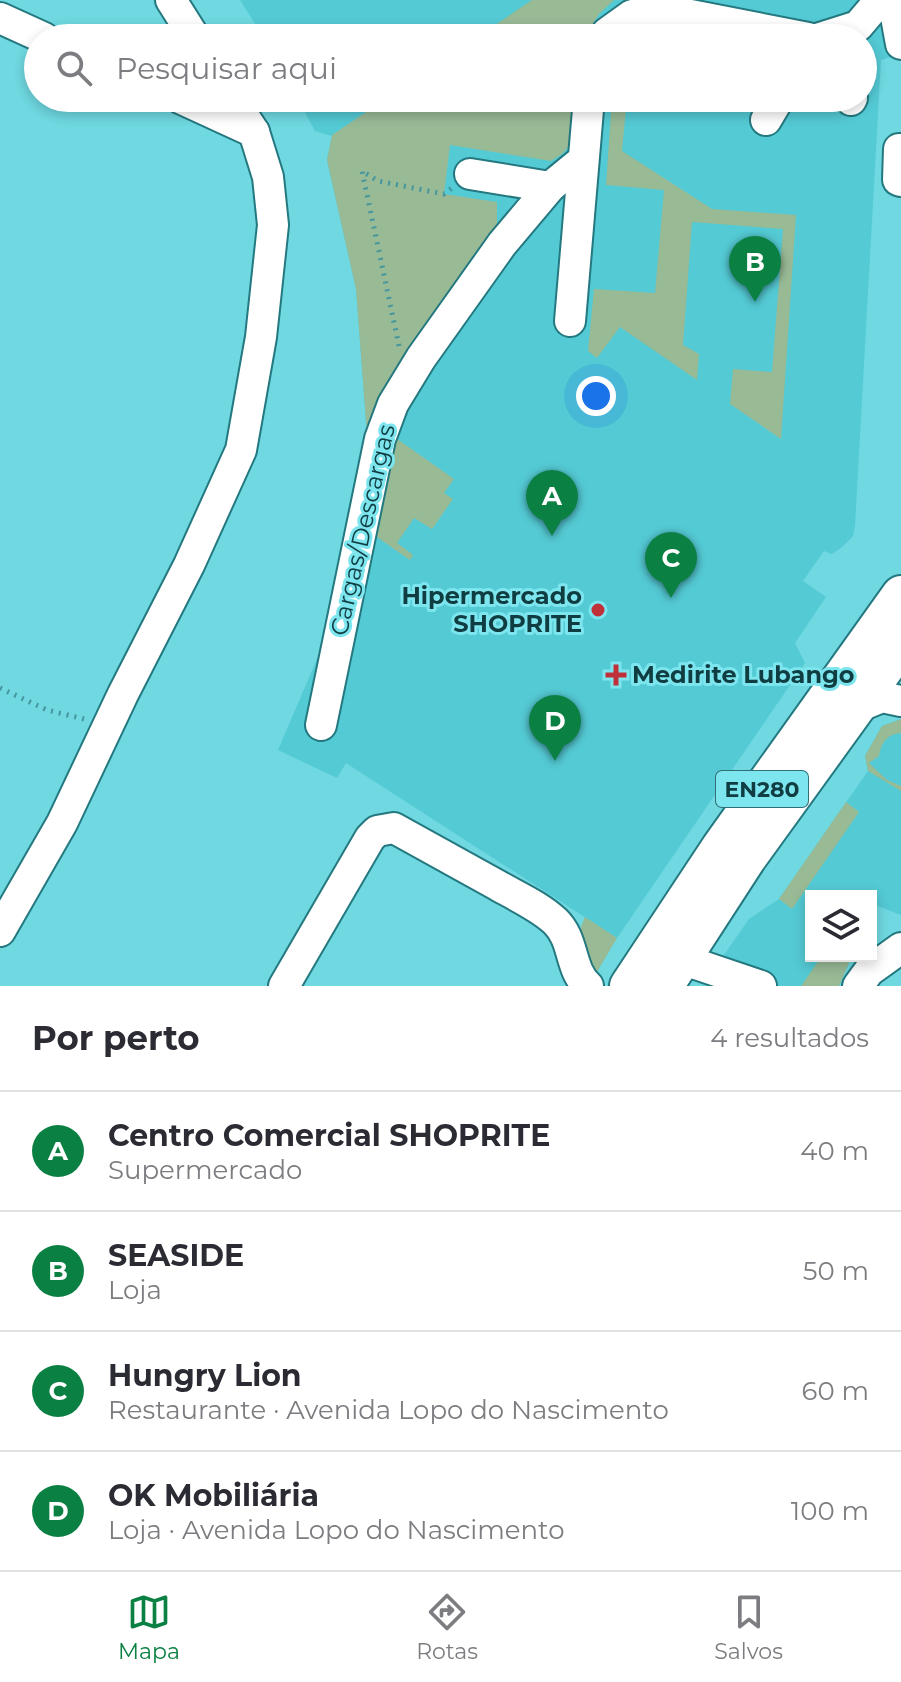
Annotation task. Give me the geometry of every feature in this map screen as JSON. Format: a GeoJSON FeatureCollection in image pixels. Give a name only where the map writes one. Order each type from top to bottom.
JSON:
{"type":"FeatureCollection","features":[{"type":"Feature","properties":{"kind":"main road","name":"EN280"},"geometry":{"type":"LineString","coordinates":[[629,986],[721,847],[901,595]]}},
{"type":"Feature","properties":{"kind":"main road","name":"EN280"},"geometry":{"type":"LineString","coordinates":[[676,975],[747,858],[901,645]]}},
{"type":"Feature","properties":{"kind":"street"},"geometry":{"type":"LineString","coordinates":[[171,0],[186,24]]}},
{"type":"Feature","properties":{"kind":"street"},"geometry":{"type":"LineString","coordinates":[[864,24],[880,0]]}},
{"type":"Feature","properties":{"kind":"street"},"geometry":{"type":"LineString","coordinates":[[893,0],[901,52]]}},
{"type":"Feature","properties":{"kind":"street"},"geometry":{"type":"LineString","coordinates":[[620,24],[632,15],[665,10],[732,24]]}},
{"type":"Feature","properties":{"kind":"street"},"geometry":{"type":"LineString","coordinates":[[0,18],[24,29]]}},
{"type":"Feature","properties":{"kind":"street"},"geometry":{"type":"LineString","coordinates":[[210,112],[254,132]]}},
{"type":"Feature","properties":{"kind":"street"},"geometry":{"type":"LineString","coordinates":[[0,931],[62,823],[189,565],[241,450],[261,337],[273,225],[268,177],[254,132],[241,112]]}},
{"type":"Feature","properties":{"kind":"street"},"geometry":{"type":"LineString","coordinates":[[570,321],[588,112]]}},
{"type":"Feature","properties":{"kind":"street"},"geometry":{"type":"LineString","coordinates":[[900,141],[898,180],[901,181]]}},
{"type":"Feature","properties":{"kind":"street","name":"Cargas/Descargas"},"geometry":{"type":"LineString","coordinates":[[321,725],[380,439],[393,404],[421,358],[502,244],[550,187],[583,160]]}},
{"type":"Feature","properties":{"kind":"street"},"geometry":{"type":"LineString","coordinates":[[470,174],[550,187]]}},
{"type":"Feature","properties":{"kind":"street"},"geometry":{"type":"LineString","coordinates":[[855,708],[882,697],[901,701]]}},
{"type":"Feature","properties":{"kind":"street"},"geometry":{"type":"LineString","coordinates":[[284,986],[370,838],[377,831],[394,828],[556,922],[569,939],[581,984]]}},
{"type":"Feature","properties":{"kind":"street"},"geometry":{"type":"LineString","coordinates":[[858,986],[869,971],[901,948]]}},
{"type":"Feature","properties":{"kind":"street"},"geometry":{"type":"LineString","coordinates":[[676,975],[761,986]]}},
{"type":"Feature","properties":{"kind":"path"},"geometry":{"type":"LineString","coordinates":[[406,382],[362,171],[378,181],[444,194],[470,174]]}},
{"type":"Feature","properties":{"kind":"path"},"geometry":{"type":"LineString","coordinates":[[0,688],[47,710],[109,724]]}},
{"type":"Feature","properties":{"kind":"shaded area"},"geometry":{"type":"Polygon","coordinates":[[[240,0],[901,0],[901,54],[881,60],[853,536],[832,554],[824,551],[803,581],[826,597],[795,643],[805,663],[617,938],[346,763],[337,778],[278,750],[323,645],[367,435],[356,289],[327,160],[332,136],[315,131],[305,112],[877,112],[877,24],[255,24],[240,0]]]}},
{"type":"Feature","properties":{"kind":"shaded area"},"geometry":{"type":"Polygon","coordinates":[[[901,719],[901,915],[877,906],[877,890],[805,890],[805,962],[849,962],[839,986],[779,986],[717,965],[749,919],[779,899],[868,771],[865,756],[882,726],[901,719]]]}},
{"type":"Feature","properties":{"kind":"green space"},"geometry":{"type":"Polygon","coordinates":[[[532,0],[614,0],[593,24],[497,24],[532,0]]]}},
{"type":"Feature","properties":{"kind":"green space"},"geometry":{"type":"Polygon","coordinates":[[[366,112],[575,112],[570,145],[551,161],[450,145],[444,194],[497,202],[497,230],[437,309],[394,373],[379,400],[367,435],[356,289],[327,160],[332,135],[366,112]]]}},
{"type":"Feature","properties":{"kind":"green space"},"geometry":{"type":"Polygon","coordinates":[[[611,112],[626,112],[622,151],[712,209],[796,215],[781,439],[730,404],[733,369],[772,372],[783,229],[692,222],[683,345],[699,354],[697,380],[620,327],[597,358],[588,351],[594,289],[655,293],[664,190],[606,185],[611,112]]]}},
{"type":"Feature","properties":{"kind":"green space"},"geometry":{"type":"Polygon","coordinates":[[[393,436],[454,479],[444,493],[453,499],[432,529],[414,518],[397,543],[413,555],[410,560],[374,535],[393,436]]]}},
{"type":"Feature","properties":{"kind":"green space"},"geometry":{"type":"Polygon","coordinates":[[[901,719],[901,733],[886,740],[879,756],[869,763],[887,780],[901,786],[901,791],[868,771],[865,756],[882,726],[901,719]]]}},
{"type":"Feature","properties":{"kind":"green space"},"geometry":{"type":"Polygon","coordinates":[[[846,802],[859,812],[792,909],[779,899],[846,802]]]}},
{"type":"Feature","properties":{"kind":"green space"},"geometry":{"type":"Polygon","coordinates":[[[585,917],[617,938],[594,977],[579,932],[585,917]]]}},
{"type":"Feature","properties":{"kind":"green space"},"geometry":{"type":"Polygon","coordinates":[[[818,962],[849,962],[839,986],[801,986],[818,962]]]}},
{"type":"Feature","properties":{"kind":"place","name":"SEASIDE"},"geometry":{"type":"Point","coordinates":[755,302]}},
{"type":"Feature","properties":{"kind":"place","name":"Centro Comercial SHOPRITE"},"geometry":{"type":"Point","coordinates":[552,536]}},
{"type":"Feature","properties":{"kind":"place","name":"Hungry Lion"},"geometry":{"type":"Point","coordinates":[671,598]}},
{"type":"Feature","properties":{"kind":"place","name":"Hipermercado SHOPRITE"},"geometry":{"type":"Point","coordinates":[598,610]}},
{"type":"Feature","properties":{"kind":"place","name":"Medirite Lubango"},"geometry":{"type":"Point","coordinates":[616,675]}},
{"type":"Feature","properties":{"kind":"place","name":"OK Mobiliária"},"geometry":{"type":"Point","coordinates":[555,761]}}]}
